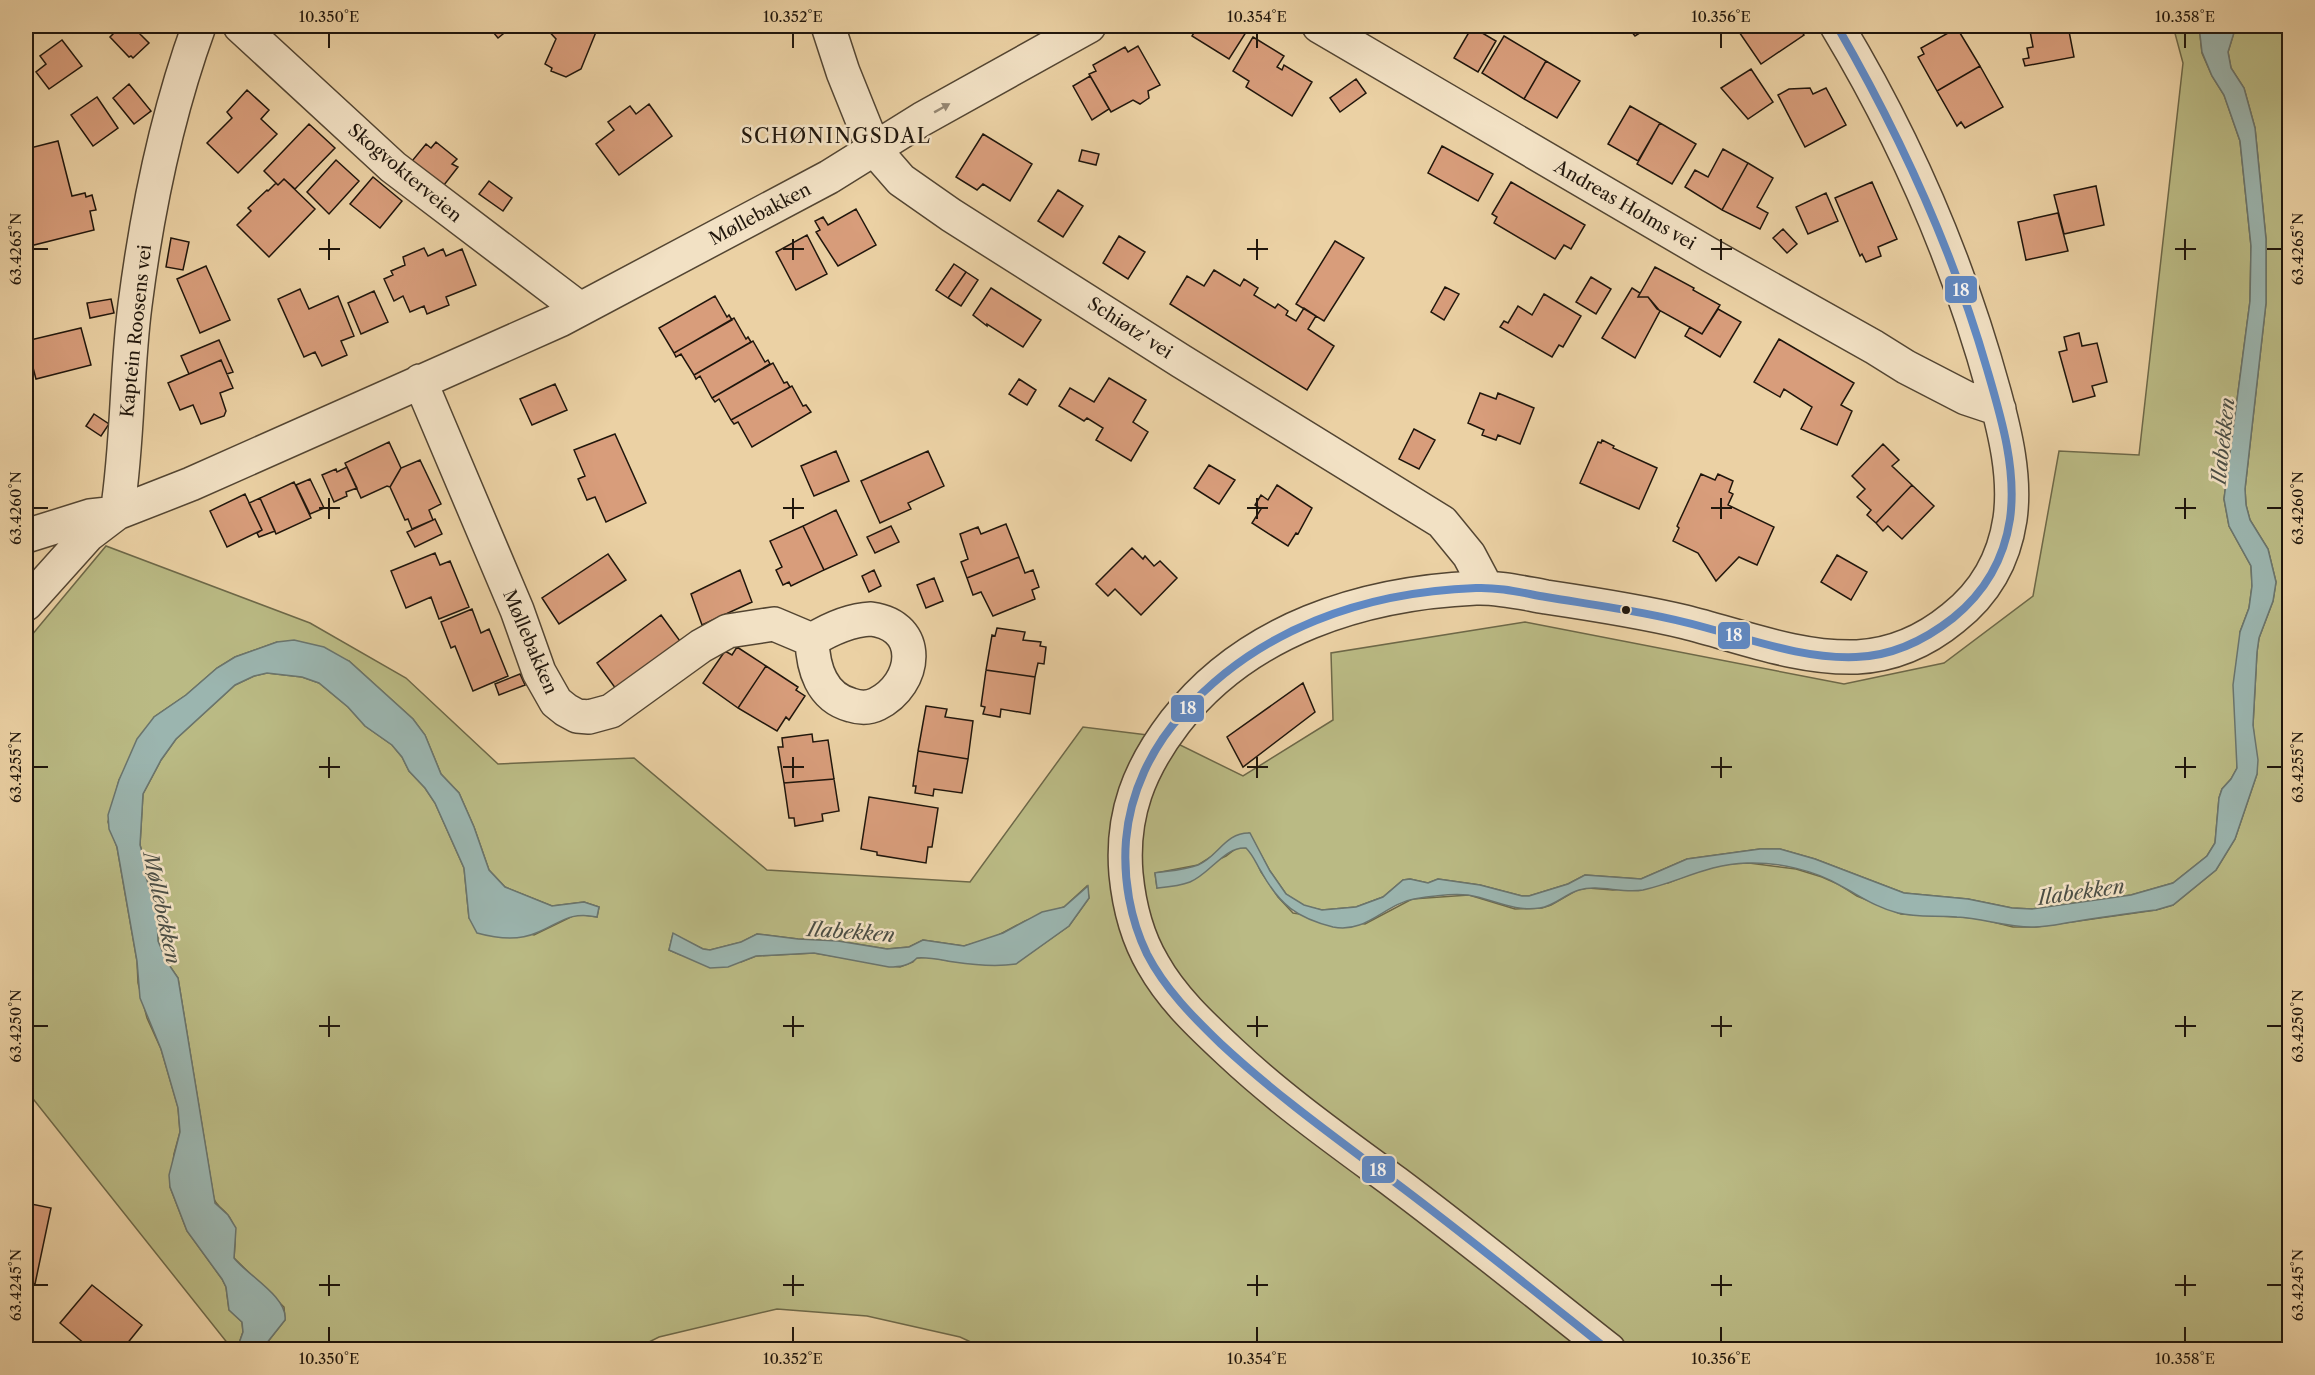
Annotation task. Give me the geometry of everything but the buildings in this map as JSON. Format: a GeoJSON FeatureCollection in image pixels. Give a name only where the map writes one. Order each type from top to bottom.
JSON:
{"type":"FeatureCollection","features":[{"type":"Feature","properties":{"kind":"street","name":"Kaptein Roosens vei"},"geometry":{"type":"LineString","coordinates":[[117,513],[135,305],[148,227],[168,134],[199,26]]}},
{"type":"Feature","properties":{"kind":"street","name":"Skogvokterveien"},"geometry":{"type":"LineString","coordinates":[[240,26],[393,167],[580,309]]}},
{"type":"Feature","properties":{"kind":"street","name":"Schiøtz' vei"},"geometry":{"type":"LineString","coordinates":[[828,26],[843,72],[874,149],[901,180],[951,215],[1442,522],[1469,555],[1486,587]]}},
{"type":"Feature","properties":{"kind":"street","name":"Møllebakken"},"geometry":{"type":"LineString","coordinates":[[26,536],[90,516],[117,513],[191,484],[420,381],[518,340],[829,177],[922,119],[1089,26]]}},
{"type":"Feature","properties":{"kind":"street","name":"Andreas Holms vei"},"geometry":{"type":"LineString","coordinates":[[1319,26],[1906,367],[1966,398],[1999,409]]}},
{"type":"Feature","properties":{"kind":"street"},"geometry":{"type":"LineString","coordinates":[[1609,1350],[1439,1216],[1306,1116],[1200,1025],[1166,985],[1140,939],[1128,891],[1125,867],[1125,822],[1140,780],[1164,737],[1187,706],[1224,671],[1272,639],[1297,626],[1368,602],[1431,591],[1486,587],[1621,609],[1817,655],[1861,657],[1901,649],[1929,637],[1966,608],[1984,587],[2004,548],[2011,514],[2011,481],[1999,409],[1978,332],[1914,173],[1869,79],[1836,26]]}},
{"type":"Feature","properties":{"kind":"street","name":"Møllebakken"},"geometry":{"type":"LineString","coordinates":[[420,381],[517,610],[539,672],[556,702],[566,710],[577,716],[589,717],[611,711],[701,646],[728,631],[774,624],[812,640]]}},
{"type":"Feature","properties":{"kind":"street"},"geometry":{"type":"LineString","coordinates":[[26,604],[88,535],[117,513]]}},
{"type":"Feature","properties":{"kind":"green space"},"geometry":{"type":"Polygon","coordinates":[[[2173,26],[2199,26],[2202,53],[2212,76],[2224,95],[2240,141],[2251,246],[2250,301],[2224,499],[2229,526],[2251,566],[2252,586],[2249,608],[2240,632],[2237,768],[2222,789],[2219,798],[2215,843],[2207,856],[2173,883],[2131,895],[2032,909],[2012,908],[1968,899],[1904,893],[1815,859],[1780,849],[1760,849],[1687,859],[1641,879],[1585,875],[1568,884],[1529,896],[1480,885],[1438,879],[1428,883],[1410,879],[1403,880],[1383,897],[1356,907],[1322,910],[1304,906],[1286,894],[1249,833],[1198,865],[1155,873],[1157,888],[1226,856],[1238,847],[1247,848],[1278,897],[1293,913],[1365,924],[1412,899],[1469,895],[1515,909],[1542,908],[1577,890],[1588,888],[1613,890],[1668,883],[1701,870],[1726,864],[1749,863],[1796,869],[1822,877],[1857,896],[1901,914],[1977,918],[2013,927],[2036,927],[2156,910],[2173,905],[2216,870],[2235,839],[2257,774],[2253,725],[2257,652],[2259,638],[2273,601],[2276,582],[2268,549],[2250,520],[2245,489],[2266,303],[2266,239],[2255,128],[2244,88],[2231,68],[2228,52],[2236,26],[2289,26],[2289,1349],[988,1350],[960,1337],[867,1316],[777,1309],[659,1337],[635,1349],[262,1349],[285,1320],[284,1307],[234,1258],[233,1224],[214,1199],[178,978],[167,962],[158,941],[157,912],[146,876],[140,845],[143,794],[161,760],[176,739],[235,685],[254,676],[267,673],[302,677],[319,683],[348,707],[365,726],[392,745],[402,757],[409,771],[435,803],[464,868],[469,918],[534,935],[577,914],[597,917],[599,907],[584,902],[552,906],[505,887],[489,870],[459,793],[441,774],[425,735],[413,719],[349,661],[277,642],[235,657],[217,668],[186,695],[154,717],[119,780],[108,822],[117,847],[137,961],[138,983],[147,1018],[161,1049],[178,1107],[180,1132],[174,1154],[170,1187],[187,1231],[226,1287],[229,1310],[242,1322],[243,1332],[237,1349],[226,1349],[229,1345],[26,1090],[26,642],[106,546],[310,623],[406,678],[498,764],[634,758],[767,870],[970,882],[1083,727],[1164,737],[1243,776],[1333,720],[1331,653],[1525,622],[1844,684],[1944,663],[2033,596],[2059,451],[2139,455],[2183,63],[2173,26]],[[1087,886],[1064,907],[1025,921],[993,938],[964,946],[923,940],[909,947],[887,949],[838,941],[757,934],[742,942],[710,950],[703,949],[673,934],[669,950],[681,955],[741,962],[756,956],[814,953],[900,967],[913,962],[916,958],[929,957],[950,961],[1016,963],[1069,926],[1089,898],[1087,886]]]}},
{"type":"Feature","properties":{"kind":"water"},"geometry":{"type":"Polygon","coordinates":[[[2199,26],[2236,26],[2228,52],[2231,68],[2244,88],[2255,128],[2266,239],[2266,303],[2245,489],[2250,520],[2268,549],[2276,582],[2273,601],[2259,638],[2257,652],[2253,725],[2258,760],[2257,774],[2235,839],[2216,870],[2173,905],[2156,910],[2034,927],[1950,916],[1898,913],[1876,905],[1820,876],[1795,868],[1759,863],[1733,864],[1706,870],[1643,890],[1587,888],[1540,908],[1512,907],[1468,895],[1414,899],[1394,906],[1365,923],[1345,928],[1320,923],[1291,909],[1276,894],[1246,848],[1231,851],[1190,882],[1157,888],[1155,873],[1198,865],[1234,836],[1250,833],[1270,871],[1286,894],[1304,905],[1322,910],[1356,907],[1383,897],[1403,880],[1410,879],[1428,883],[1438,879],[1480,885],[1529,896],[1568,884],[1585,875],[1641,879],[1687,859],[1760,849],[1780,849],[1815,859],[1904,893],[1968,899],[2012,908],[2032,909],[2131,895],[2173,883],[2207,856],[2215,843],[2219,798],[2222,789],[2237,768],[2233,685],[2240,632],[2249,608],[2252,586],[2251,566],[2229,526],[2224,499],[2250,301],[2251,246],[2240,141],[2224,95],[2212,76],[2202,52],[2199,26]]]}},
{"type":"Feature","properties":{"kind":"water"},"geometry":{"type":"Polygon","coordinates":[[[294,640],[324,647],[349,661],[413,719],[425,735],[441,774],[459,793],[489,870],[505,887],[552,906],[584,902],[599,907],[597,917],[572,917],[529,936],[514,938],[477,933],[469,918],[464,868],[435,803],[409,771],[402,757],[392,745],[365,726],[348,707],[319,683],[302,677],[267,673],[254,676],[235,685],[176,739],[161,760],[143,794],[140,845],[146,877],[157,912],[158,941],[167,962],[178,978],[215,1203],[228,1215],[236,1228],[234,1258],[274,1295],[284,1311],[285,1320],[262,1349],[237,1349],[243,1332],[242,1322],[229,1310],[226,1287],[187,1231],[170,1187],[169,1175],[180,1132],[178,1108],[161,1049],[140,998],[137,961],[117,847],[109,829],[108,815],[119,780],[137,739],[154,717],[186,695],[217,668],[235,657],[277,642],[294,640]]]}},
{"type":"Feature","properties":{"kind":"water"},"geometry":{"type":"Polygon","coordinates":[[[1088,886],[1089,898],[1069,926],[1016,964],[977,965],[917,958],[904,966],[889,967],[814,953],[756,956],[728,967],[710,968],[669,950],[673,933],[703,949],[710,950],[741,942],[757,934],[838,941],[887,949],[909,947],[923,940],[964,946],[1003,933],[1042,912],[1064,907],[1088,886]]]}},
{"type":"Feature","properties":{"kind":"transit line","name":"18"},"geometry":{"type":"LineString","coordinates":[[1608,1350],[1450,1224],[1285,1099],[1221,1044],[1190,1013],[1154,967],[1136,927],[1127,884],[1125,854],[1128,822],[1137,788],[1161,741],[1183,713],[1213,684],[1245,659],[1279,638],[1316,620],[1354,607],[1394,597],[1434,591],[1494,588],[1667,618],[1799,652],[1856,657],[1882,654],[1919,640],[1953,618],[1974,598],[1998,561],[2010,519],[2011,481],[2002,424],[1973,324],[1941,236],[1903,151],[1837,26]]}},
{"type":"Feature","properties":{"kind":"district","name":"SCHØNINGSDAL"},"geometry":{"type":"Point","coordinates":[836,136]}},
{"type":"Feature","properties":{"kind":"water label","name":"Ilabekken"},"geometry":{"type":"Point","coordinates":[2223,441]}},
{"type":"Feature","properties":{"kind":"water label","name":"Ilabekken"},"geometry":{"type":"Point","coordinates":[2081,892]}},
{"type":"Feature","properties":{"kind":"water label","name":"Møllebekken"},"geometry":{"type":"Point","coordinates":[162,908]}},
{"type":"Feature","properties":{"kind":"water label","name":"Ilabekken"},"geometry":{"type":"Point","coordinates":[851,932]}}]}
